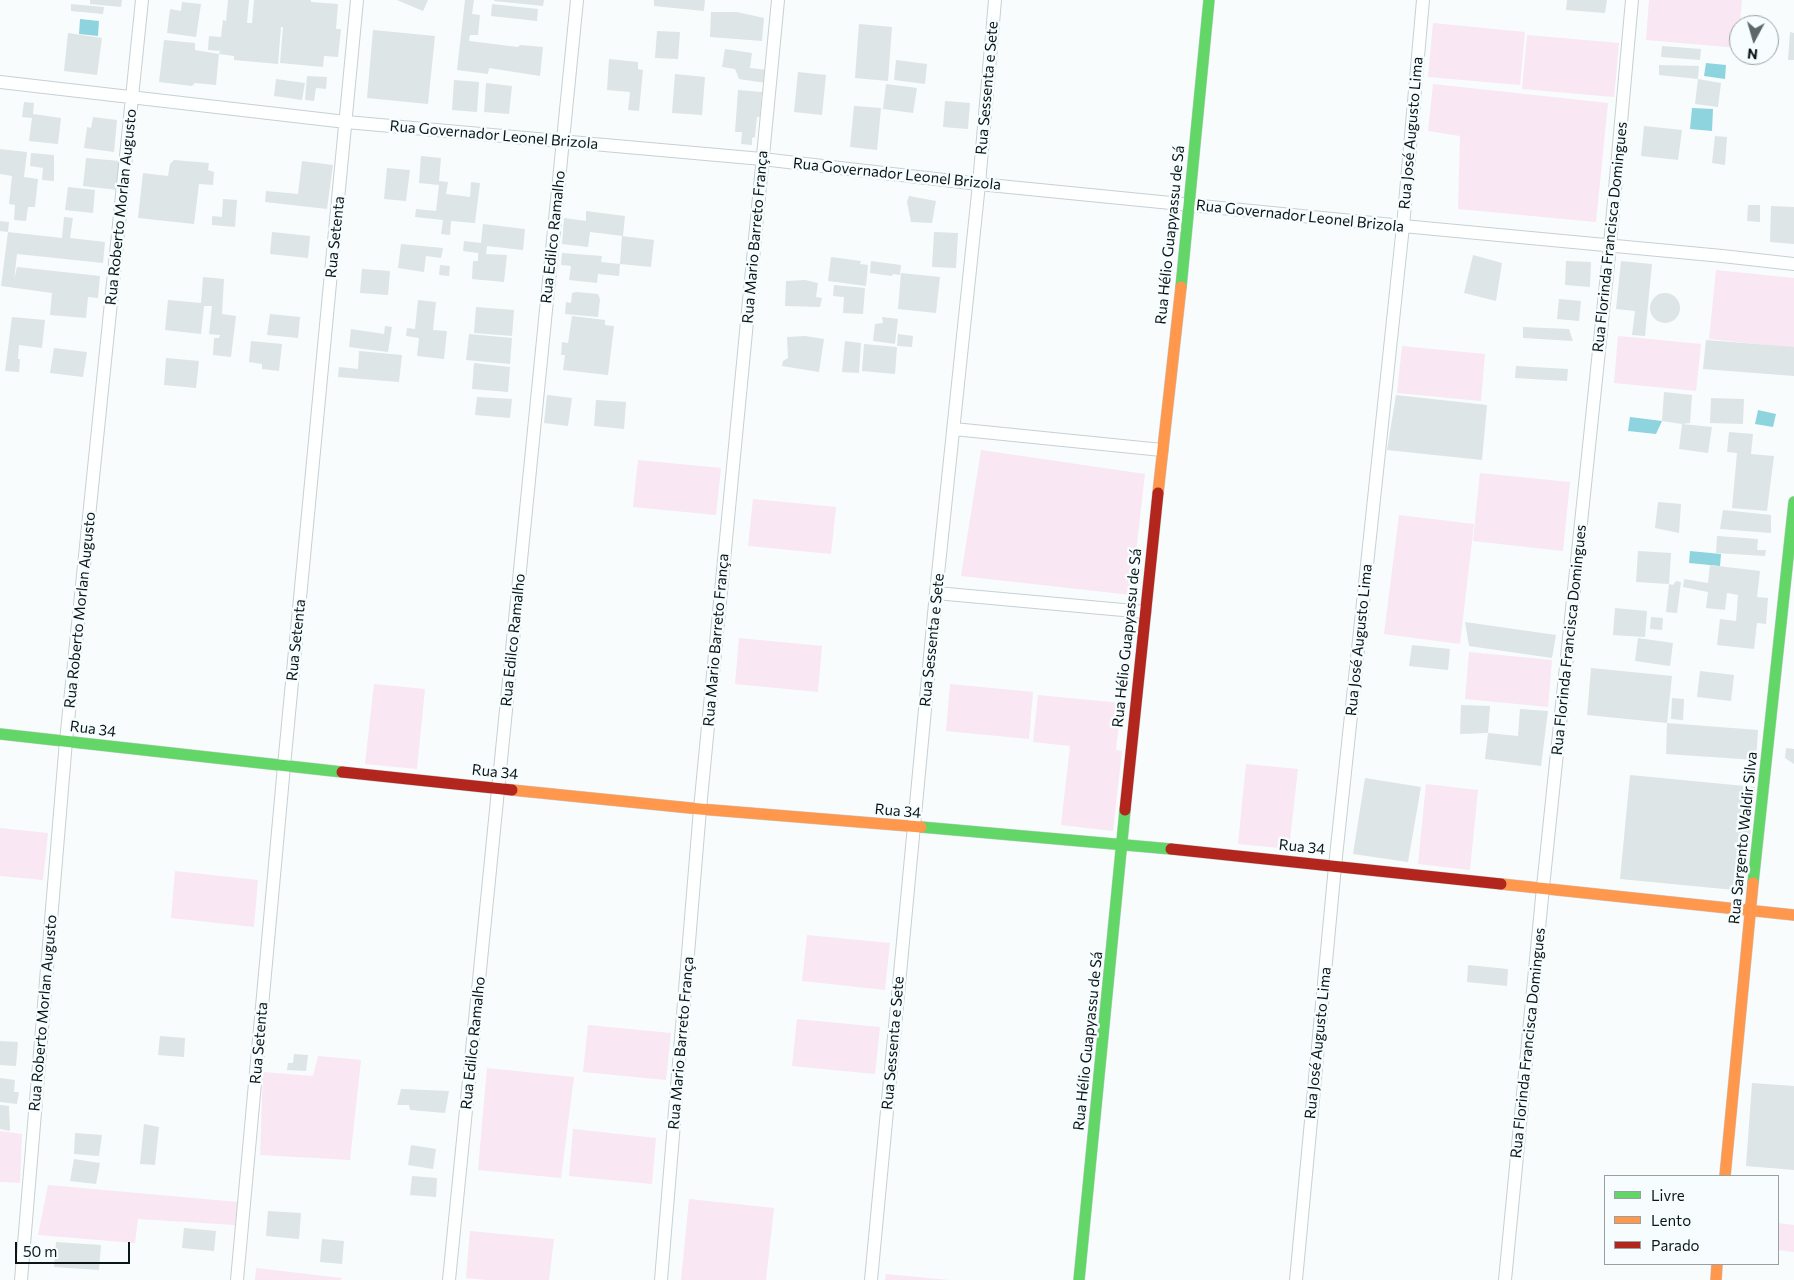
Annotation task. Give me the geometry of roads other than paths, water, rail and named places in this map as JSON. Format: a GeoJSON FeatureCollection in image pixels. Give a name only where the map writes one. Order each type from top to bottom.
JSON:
{"type":"FeatureCollection","features":[{"type":"Feature","properties":{"kind":"main road","name":"Rua Hélio Guapyassu de Sá"},"geometry":{"type":"LineString","coordinates":[[1079,1280],[1145,612],[1190,205],[1209,0]]}},
{"type":"Feature","properties":{"kind":"main road","name":"Rua Sargento Waldir Silva"},"geometry":{"type":"LineString","coordinates":[[1725,1175],[1750,911],[1794,502]]}},
{"type":"Feature","properties":{"kind":"main road","name":"Rua 34"},"geometry":{"type":"LineString","coordinates":[[0,734],[284,766],[700,809],[1122,844],[1543,887],[1750,911],[1794,914]]}},
{"type":"Feature","properties":{"kind":"main road"},"geometry":{"type":"LineString","coordinates":[[1716,1280],[1717,1265]]}},
{"type":"Feature","properties":{"kind":"street","name":"Rua Roberto Morlan Augusto"},"geometry":{"type":"LineString","coordinates":[[21,1280],[66,741],[142,0]]}},
{"type":"Feature","properties":{"kind":"street","name":"Rua Setenta"},"geometry":{"type":"LineString","coordinates":[[237,1280],[357,0]]}},
{"type":"Feature","properties":{"kind":"street","name":"Rua Edilco Ramalho"},"geometry":{"type":"LineString","coordinates":[[449,1280],[577,0]]}},
{"type":"Feature","properties":{"kind":"street","name":"Rua Mario Barreto França"},"geometry":{"type":"LineString","coordinates":[[661,1280],[700,809],[778,0]]}},
{"type":"Feature","properties":{"kind":"street","name":"Rua Sessenta e Sete"},"geometry":{"type":"LineString","coordinates":[[871,1280],[936,593],[980,184],[995,0]]}},
{"type":"Feature","properties":{"kind":"street","name":"Rua José Augusto Lima"},"geometry":{"type":"LineString","coordinates":[[1296,1280],[1335,866],[1403,226],[1423,0]]}},
{"type":"Feature","properties":{"kind":"street","name":"Rua Florinda Francisca Domingues"},"geometry":{"type":"LineString","coordinates":[[1505,1280],[1543,887],[1610,245],[1632,0]]}},
{"type":"Feature","properties":{"kind":"street","name":"Rua Governador Leonel Brizola"},"geometry":{"type":"LineString","coordinates":[[0,82],[346,122],[762,159],[980,184],[1794,264]]}},
{"type":"Feature","properties":{"kind":"street"},"geometry":{"type":"LineString","coordinates":[[954,429],[1162,450]]}},
{"type":"Feature","properties":{"kind":"street"},"geometry":{"type":"LineString","coordinates":[[936,593],[1145,612]]}},
{"type":"Feature","properties":{"kind":"water"},"geometry":{"type":"Polygon","coordinates":[[[80,19],[99,21],[98,36],[79,34],[80,19]]]}},
{"type":"Feature","properties":{"kind":"water"},"geometry":{"type":"Polygon","coordinates":[[[1706,63],[1726,65],[1725,79],[1704,76],[1706,63]]]}},
{"type":"Feature","properties":{"kind":"water"},"geometry":{"type":"Polygon","coordinates":[[[1692,108],[1713,109],[1712,131],[1690,129],[1692,108]]]}},
{"type":"Feature","properties":{"kind":"water"},"geometry":{"type":"Polygon","coordinates":[[[1758,410],[1776,414],[1773,427],[1755,424],[1758,410]]]}},
{"type":"Feature","properties":{"kind":"water"},"geometry":{"type":"Polygon","coordinates":[[[1630,417],[1662,421],[1656,434],[1628,431],[1630,417]]]}},
{"type":"Feature","properties":{"kind":"water"},"geometry":{"type":"Polygon","coordinates":[[[1690,551],[1721,554],[1720,566],[1689,563],[1690,551]]]}}]}
